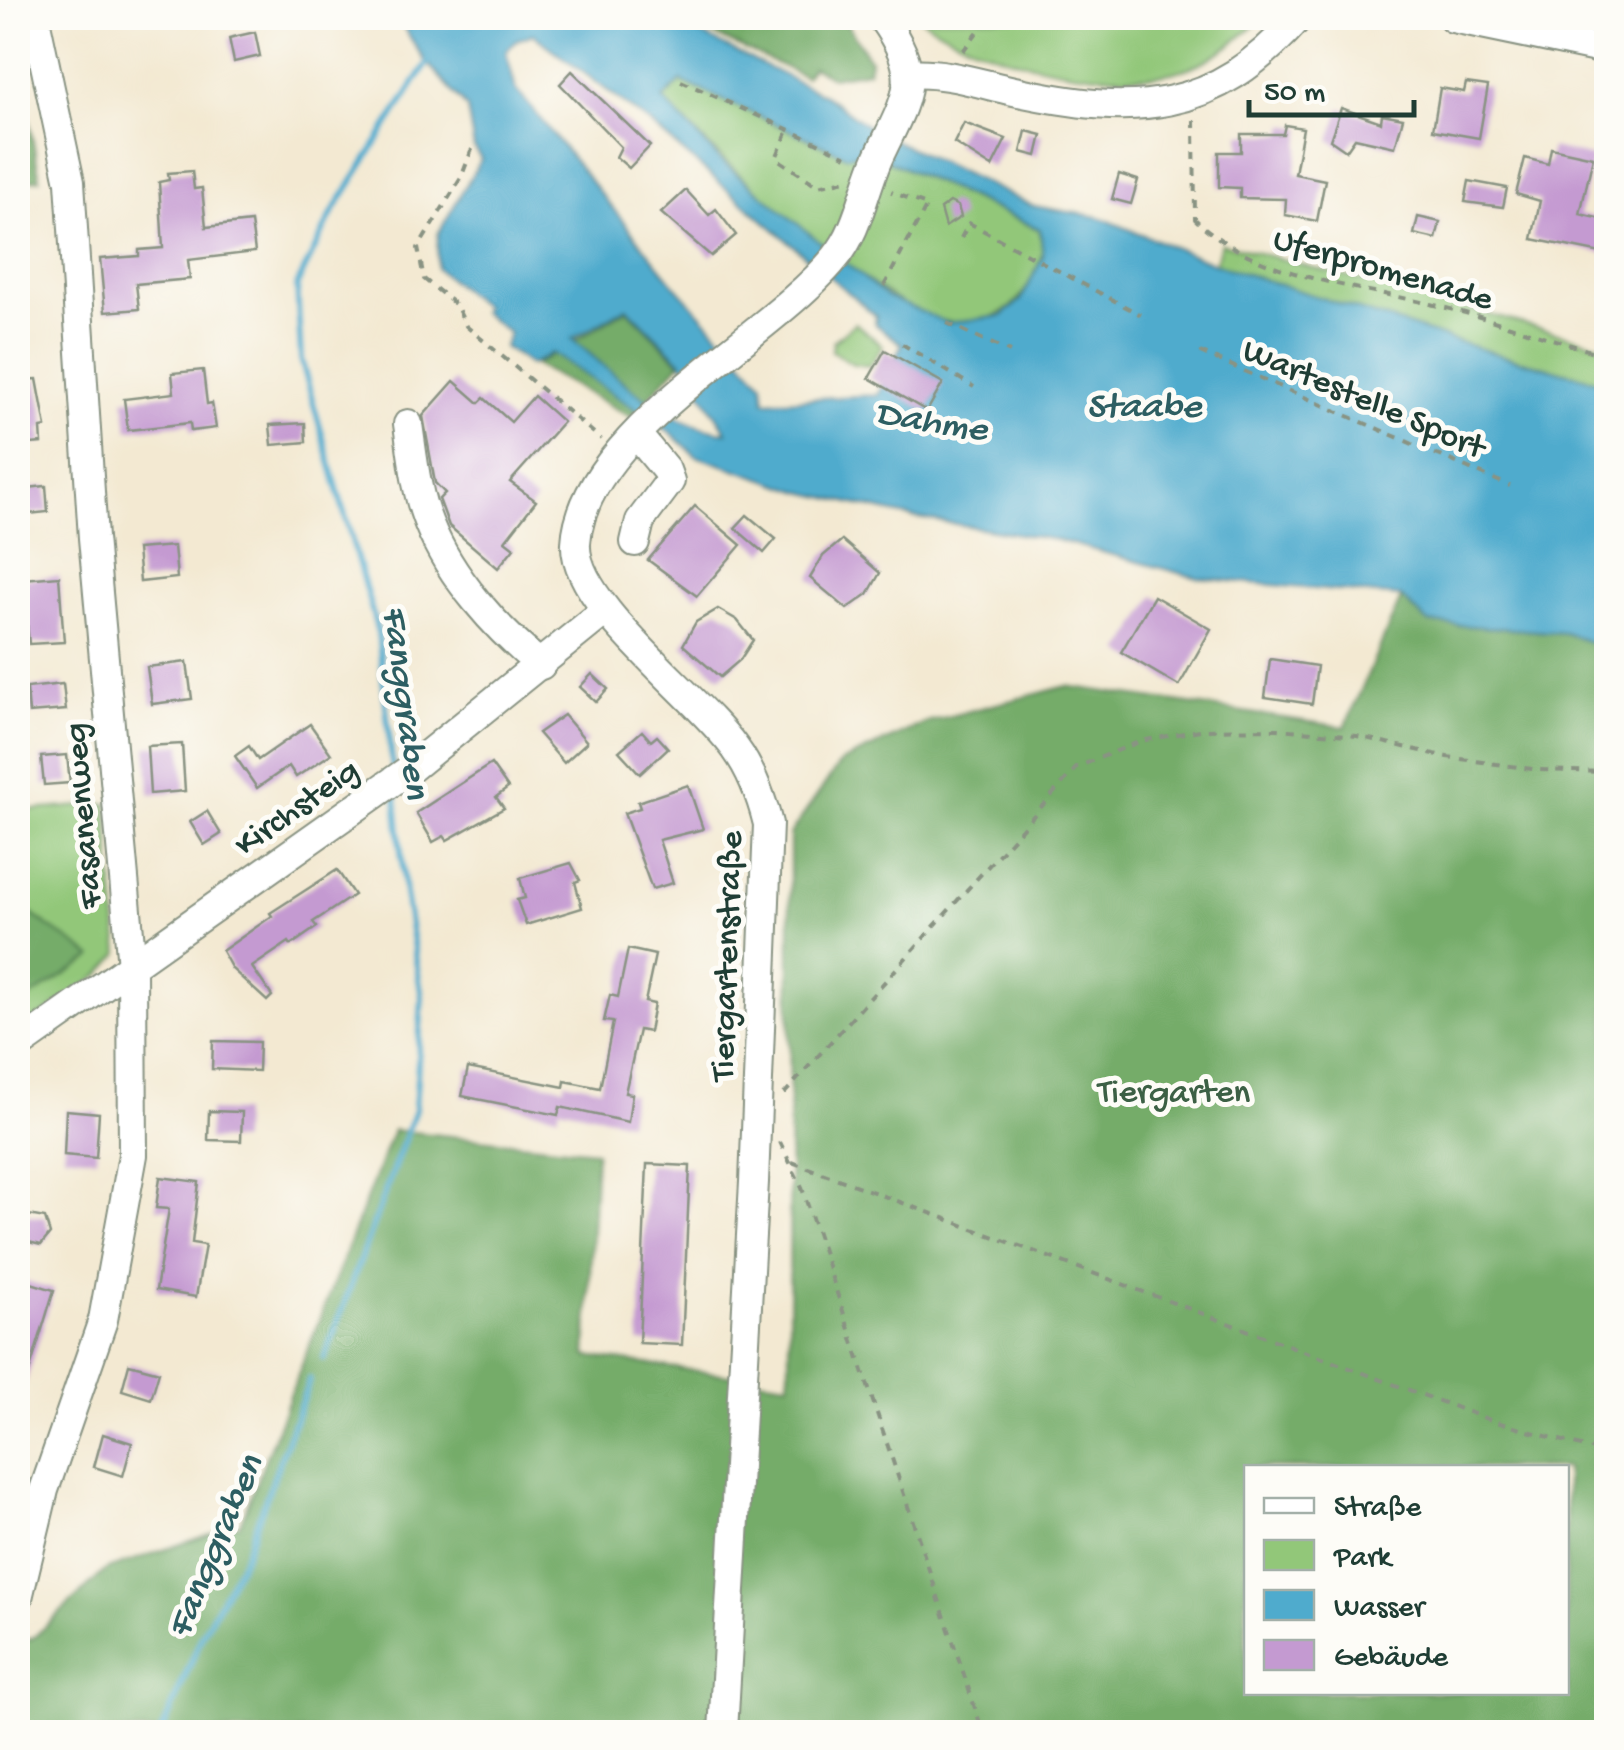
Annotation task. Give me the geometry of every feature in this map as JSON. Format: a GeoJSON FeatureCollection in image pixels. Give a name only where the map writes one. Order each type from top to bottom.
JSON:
{"type":"FeatureCollection","features":[{"type":"Feature","properties":{"kind":"street","name":"Fasanenweg"},"geometry":{"type":"LineString","coordinates":[[18,1598],[44,1490],[104,1320],[132,1155],[132,966],[93,538],[70,182],[35,18]]}},
{"type":"Feature","properties":{"kind":"street"},"geometry":{"type":"LineString","coordinates":[[882,18],[901,43],[909,74],[1094,102],[1162,103],[1192,97],[1231,79],[1298,18]]}},
{"type":"Feature","properties":{"kind":"street"},"geometry":{"type":"LineString","coordinates":[[1453,18],[1606,50]]}},
{"type":"Feature","properties":{"kind":"street","name":"Tiergartenstraße"},"geometry":{"type":"LineString","coordinates":[[723,1732],[752,1218],[768,824],[756,782],[734,746],[605,610],[580,570],[575,547],[580,518],[594,489],[642,431],[831,264],[908,99],[909,74]]}},
{"type":"Feature","properties":{"kind":"street"},"geometry":{"type":"LineString","coordinates":[[408,424],[420,496],[442,550],[508,639],[540,665]]}},
{"type":"Feature","properties":{"kind":"street"},"geometry":{"type":"LineString","coordinates":[[635,542],[640,521],[670,482],[642,431]]}},
{"type":"Feature","properties":{"kind":"street","name":"Kirchsteig"},"geometry":{"type":"LineString","coordinates":[[18,1046],[395,780],[605,610]]}},
{"type":"Feature","properties":{"kind":"path"},"geometry":{"type":"LineString","coordinates":[[962,51],[988,18]]}},
{"type":"Feature","properties":{"kind":"path"},"geometry":{"type":"LineString","coordinates":[[681,81],[846,156]]}},
{"type":"Feature","properties":{"kind":"path","name":"Uferpromenade"},"geometry":{"type":"LineString","coordinates":[[1194,120],[1195,220],[1217,240],[1316,278],[1433,304],[1606,356]]}},
{"type":"Feature","properties":{"kind":"path"},"geometry":{"type":"LineString","coordinates":[[787,134],[776,158],[818,186],[871,179],[927,206],[884,286]]}},
{"type":"Feature","properties":{"kind":"path"},"geometry":{"type":"LineString","coordinates":[[472,149],[460,178],[418,248],[424,280],[456,306],[466,326],[602,440]]}},
{"type":"Feature","properties":{"kind":"path"},"geometry":{"type":"LineString","coordinates":[[962,238],[969,223],[1141,315]]}},
{"type":"Feature","properties":{"kind":"path"},"geometry":{"type":"LineString","coordinates":[[948,322],[1010,352]]}},
{"type":"Feature","properties":{"kind":"path"},"geometry":{"type":"LineString","coordinates":[[902,344],[974,387]]}},
{"type":"Feature","properties":{"kind":"path","name":"Wartestelle Sport"},"geometry":{"type":"LineString","coordinates":[[1200,352],[1510,486]]}},
{"type":"Feature","properties":{"kind":"path"},"geometry":{"type":"LineString","coordinates":[[774,1106],[1077,767],[1141,741],[1200,730],[1278,729],[1357,736],[1447,758],[1538,770],[1606,772]]}},
{"type":"Feature","properties":{"kind":"path"},"geometry":{"type":"LineString","coordinates":[[774,1134],[792,1162],[983,1732]]}},
{"type":"Feature","properties":{"kind":"path"},"geometry":{"type":"LineString","coordinates":[[792,1162],[1493,1422],[1606,1453]]}},
{"type":"Feature","properties":{"kind":"green space"},"geometry":{"type":"Polygon","coordinates":[[[722,18],[843,18],[870,60],[868,71],[832,77],[812,67],[805,77],[699,28],[722,18]]]}},
{"type":"Feature","properties":{"kind":"green space"},"geometry":{"type":"Polygon","coordinates":[[[920,18],[1262,18],[1209,59],[1184,70],[1111,76],[1076,73],[1006,57],[944,33],[920,18]]]}},
{"type":"Feature","properties":{"kind":"green space"},"geometry":{"type":"Polygon","coordinates":[[[18,62],[40,179],[18,181],[18,62]]]}},
{"type":"Feature","properties":{"kind":"green space"},"geometry":{"type":"Polygon","coordinates":[[[681,81],[846,156],[869,152],[1040,230],[1042,254],[1027,288],[1009,308],[969,322],[951,322],[923,314],[886,293],[801,229],[663,100],[681,81]]]}},
{"type":"Feature","properties":{"kind":"green space"},"geometry":{"type":"Polygon","coordinates":[[[1221,243],[1606,346],[1606,383],[1503,356],[1215,264],[1221,243]]]}},
{"type":"Feature","properties":{"kind":"green space"},"geometry":{"type":"Polygon","coordinates":[[[627,309],[680,363],[631,417],[535,365],[627,309]]]}},
{"type":"Feature","properties":{"kind":"green space"},"geometry":{"type":"Polygon","coordinates":[[[855,323],[883,346],[869,366],[853,364],[832,351],[833,342],[855,323]]]}},
{"type":"Feature","properties":{"kind":"green space","name":"Tiergarten"},"geometry":{"type":"Polygon","coordinates":[[[1401,598],[1429,623],[1565,633],[1606,648],[1606,1732],[18,1732],[18,1642],[33,1638],[107,1569],[240,1524],[393,1130],[596,1151],[586,1356],[789,1383],[790,834],[841,762],[927,722],[1067,686],[1345,727],[1401,598]]]}},
{"type":"Feature","properties":{"kind":"green space"},"geometry":{"type":"Polygon","coordinates":[[[107,804],[119,954],[101,974],[18,1032],[18,1005],[92,957],[18,905],[18,811],[107,804]]]}},
{"type":"Feature","properties":{"kind":"green space"},"geometry":{"type":"Polygon","coordinates":[[[18,905],[93,957],[18,1005],[18,905]]]}},
{"type":"Feature","properties":{"kind":"water","name":"Staabe"},"geometry":{"type":"Polygon","coordinates":[[[398,18],[667,18],[826,96],[874,131],[1033,206],[1099,217],[1215,264],[1503,356],[1606,383],[1606,648],[1565,633],[1429,623],[1401,597],[1198,578],[1057,540],[911,517],[802,492],[696,456],[671,433],[552,353],[530,365],[504,347],[509,333],[437,269],[438,234],[481,159],[474,148],[467,108],[423,58],[398,18]],[[533,34],[516,40],[506,52],[516,89],[674,284],[763,383],[765,401],[878,395],[902,344],[875,324],[876,316],[647,121],[533,34]],[[681,81],[663,99],[720,160],[887,297],[948,323],[1002,316],[1021,300],[1043,256],[1040,229],[869,152],[847,156],[681,81]],[[627,307],[572,339],[663,410],[704,428],[727,432],[681,361],[627,307]]]}},
{"type":"Feature","properties":{"kind":"building"},"geometry":{"type":"Polygon","coordinates":[[[255,32],[260,56],[234,62],[229,38],[255,32]]]}},
{"type":"Feature","properties":{"kind":"building"},"geometry":{"type":"Polygon","coordinates":[[[572,71],[650,146],[629,168],[616,157],[621,147],[560,84],[572,71]]]}},
{"type":"Feature","properties":{"kind":"building"},"geometry":{"type":"Polygon","coordinates":[[[1466,83],[1488,86],[1479,138],[1433,130],[1440,88],[1464,92],[1466,83]]]}},
{"type":"Feature","properties":{"kind":"building"},"geometry":{"type":"Polygon","coordinates":[[[1341,108],[1381,122],[1382,114],[1403,118],[1395,147],[1355,138],[1346,151],[1330,140],[1341,108]]]}},
{"type":"Feature","properties":{"kind":"building"},"geometry":{"type":"Polygon","coordinates":[[[964,123],[1006,139],[992,167],[954,143],[964,123]]]}},
{"type":"Feature","properties":{"kind":"building"},"geometry":{"type":"Polygon","coordinates":[[[1285,125],[1303,128],[1295,174],[1325,180],[1317,221],[1285,215],[1286,199],[1240,198],[1240,188],[1219,187],[1219,152],[1241,152],[1241,134],[1283,134],[1285,125]]]}},
{"type":"Feature","properties":{"kind":"building"},"geometry":{"type":"Polygon","coordinates":[[[1026,131],[1042,135],[1037,156],[1021,152],[1026,131]]]}},
{"type":"Feature","properties":{"kind":"building"},"geometry":{"type":"Polygon","coordinates":[[[1551,148],[1593,157],[1580,214],[1606,220],[1606,254],[1532,239],[1540,201],[1516,194],[1525,158],[1548,164],[1551,148]]]}},
{"type":"Feature","properties":{"kind":"building"},"geometry":{"type":"Polygon","coordinates":[[[192,171],[194,189],[202,188],[206,227],[251,222],[255,252],[188,260],[190,279],[136,284],[139,309],[105,312],[100,259],[139,256],[139,250],[163,248],[159,182],[169,180],[168,173],[192,171]]]}},
{"type":"Feature","properties":{"kind":"building"},"geometry":{"type":"Polygon","coordinates":[[[1119,174],[1138,180],[1131,204],[1112,199],[1119,174]]]}},
{"type":"Feature","properties":{"kind":"building"},"geometry":{"type":"Polygon","coordinates":[[[1469,181],[1507,188],[1503,207],[1465,202],[1469,181]]]}},
{"type":"Feature","properties":{"kind":"building"},"geometry":{"type":"Polygon","coordinates":[[[686,190],[709,215],[716,209],[736,235],[711,256],[661,213],[686,190]]]}},
{"type":"Feature","properties":{"kind":"building"},"geometry":{"type":"Polygon","coordinates":[[[950,202],[958,206],[961,217],[945,227],[940,209],[950,202]]]}},
{"type":"Feature","properties":{"kind":"building"},"geometry":{"type":"Polygon","coordinates":[[[1418,217],[1440,222],[1436,239],[1414,234],[1418,217]]]}},
{"type":"Feature","properties":{"kind":"building"},"geometry":{"type":"Polygon","coordinates":[[[885,350],[943,383],[927,411],[869,378],[885,350]]]}},
{"type":"Feature","properties":{"kind":"building"},"geometry":{"type":"Polygon","coordinates":[[[203,370],[207,404],[212,403],[216,428],[191,431],[190,423],[128,430],[124,399],[174,393],[172,373],[203,370]]]}},
{"type":"Feature","properties":{"kind":"building"},"geometry":{"type":"Polygon","coordinates":[[[37,379],[46,427],[41,428],[42,443],[18,445],[18,380],[37,379]]]}},
{"type":"Feature","properties":{"kind":"building"},"geometry":{"type":"Polygon","coordinates":[[[454,381],[479,403],[484,398],[511,422],[534,396],[563,422],[510,482],[536,501],[505,541],[514,548],[498,568],[449,526],[439,499],[445,493],[435,483],[423,416],[454,381]]]}},
{"type":"Feature","properties":{"kind":"building"},"geometry":{"type":"Polygon","coordinates":[[[305,423],[306,442],[272,445],[270,425],[305,423]]]}},
{"type":"Feature","properties":{"kind":"building"},"geometry":{"type":"Polygon","coordinates":[[[46,486],[48,512],[18,515],[18,489],[46,486]]]}},
{"type":"Feature","properties":{"kind":"building"},"geometry":{"type":"Polygon","coordinates":[[[695,506],[741,545],[697,596],[648,560],[695,506]]]}},
{"type":"Feature","properties":{"kind":"building"},"geometry":{"type":"Polygon","coordinates":[[[747,515],[776,539],[764,553],[735,528],[747,515]]]}},
{"type":"Feature","properties":{"kind":"building"},"geometry":{"type":"Polygon","coordinates":[[[842,540],[880,573],[868,594],[847,609],[810,578],[823,556],[842,540]]]}},
{"type":"Feature","properties":{"kind":"building"},"geometry":{"type":"Polygon","coordinates":[[[174,546],[177,578],[140,582],[137,549],[174,546]]]}},
{"type":"Feature","properties":{"kind":"building"},"geometry":{"type":"Polygon","coordinates":[[[59,576],[64,642],[29,644],[23,579],[59,576]]]}},
{"type":"Feature","properties":{"kind":"building"},"geometry":{"type":"Polygon","coordinates":[[[1154,596],[1211,629],[1179,686],[1121,652],[1154,596]]]}},
{"type":"Feature","properties":{"kind":"building"},"geometry":{"type":"Polygon","coordinates":[[[718,609],[737,620],[753,640],[740,660],[720,677],[683,645],[696,622],[718,609]]]}},
{"type":"Feature","properties":{"kind":"building"},"geometry":{"type":"Polygon","coordinates":[[[1270,659],[1317,666],[1312,704],[1265,697],[1270,659]]]}},
{"type":"Feature","properties":{"kind":"building"},"geometry":{"type":"Polygon","coordinates":[[[187,662],[192,699],[152,704],[147,667],[187,662]]]}},
{"type":"Feature","properties":{"kind":"building"},"geometry":{"type":"Polygon","coordinates":[[[592,674],[608,689],[596,702],[580,687],[592,674]]]}},
{"type":"Feature","properties":{"kind":"building"},"geometry":{"type":"Polygon","coordinates":[[[63,684],[66,710],[29,713],[27,688],[63,684]]]}},
{"type":"Feature","properties":{"kind":"building"},"geometry":{"type":"Polygon","coordinates":[[[564,715],[587,742],[564,763],[538,733],[564,715]]]}},
{"type":"Feature","properties":{"kind":"building"},"geometry":{"type":"Polygon","coordinates":[[[310,724],[331,754],[296,777],[289,766],[257,788],[235,756],[249,746],[258,760],[310,724]]]}},
{"type":"Feature","properties":{"kind":"building"},"geometry":{"type":"Polygon","coordinates":[[[642,731],[651,741],[657,736],[668,748],[640,774],[619,751],[642,731]]]}},
{"type":"Feature","properties":{"kind":"building"},"geometry":{"type":"Polygon","coordinates":[[[182,744],[185,791],[150,794],[147,746],[182,744]]]}},
{"type":"Feature","properties":{"kind":"building"},"geometry":{"type":"Polygon","coordinates":[[[67,755],[70,783],[44,785],[41,757],[67,755]]]}},
{"type":"Feature","properties":{"kind":"building"},"geometry":{"type":"Polygon","coordinates":[[[491,764],[508,788],[496,797],[504,808],[447,840],[444,836],[433,842],[416,813],[491,764]]]}},
{"type":"Feature","properties":{"kind":"building"},"geometry":{"type":"Polygon","coordinates":[[[688,785],[703,829],[659,840],[673,883],[652,889],[624,813],[640,808],[638,802],[688,785]]]}},
{"type":"Feature","properties":{"kind":"building"},"geometry":{"type":"Polygon","coordinates":[[[207,811],[221,834],[204,845],[190,822],[207,811]]]}},
{"type":"Feature","properties":{"kind":"building"},"geometry":{"type":"Polygon","coordinates":[[[571,863],[580,880],[575,882],[582,908],[526,925],[517,900],[525,898],[520,878],[571,863]]]}},
{"type":"Feature","properties":{"kind":"building"},"geometry":{"type":"Polygon","coordinates":[[[337,870],[354,895],[313,922],[317,927],[252,967],[272,996],[267,1001],[232,969],[222,951],[272,916],[270,913],[337,870]]]}},
{"type":"Feature","properties":{"kind":"building"},"geometry":{"type":"Polygon","coordinates":[[[628,949],[655,955],[645,1002],[654,1004],[649,1032],[639,1030],[625,1093],[632,1094],[628,1122],[560,1107],[558,1115],[462,1096],[468,1068],[564,1087],[565,1081],[600,1088],[613,1022],[604,1021],[610,995],[618,997],[628,949]]]}},
{"type":"Feature","properties":{"kind":"building"},"geometry":{"type":"Polygon","coordinates":[[[213,1041],[259,1042],[258,1071],[212,1069],[213,1041]]]}},
{"type":"Feature","properties":{"kind":"building"},"geometry":{"type":"Polygon","coordinates":[[[66,1110],[99,1113],[96,1158],[64,1155],[66,1110]]]}},
{"type":"Feature","properties":{"kind":"building"},"geometry":{"type":"Polygon","coordinates":[[[209,1111],[242,1112],[241,1141],[208,1140],[209,1111]]]}},
{"type":"Feature","properties":{"kind":"building"},"geometry":{"type":"Polygon","coordinates":[[[647,1164],[690,1166],[682,1345],[639,1343],[647,1164]]]}},
{"type":"Feature","properties":{"kind":"building"},"geometry":{"type":"Polygon","coordinates":[[[160,1177],[199,1182],[192,1243],[205,1245],[196,1297],[156,1290],[169,1209],[156,1208],[160,1177]]]}},
{"type":"Feature","properties":{"kind":"building"},"geometry":{"type":"Polygon","coordinates":[[[18,1213],[45,1218],[50,1234],[41,1245],[29,1242],[18,1250],[18,1213]]]}},
{"type":"Feature","properties":{"kind":"building"},"geometry":{"type":"Polygon","coordinates":[[[18,1279],[54,1290],[22,1395],[18,1394],[18,1279]]]}},
{"type":"Feature","properties":{"kind":"building"},"geometry":{"type":"Polygon","coordinates":[[[129,1364],[159,1372],[151,1399],[122,1390],[129,1364]]]}},
{"type":"Feature","properties":{"kind":"building"},"geometry":{"type":"Polygon","coordinates":[[[103,1434],[132,1443],[123,1476],[94,1467],[103,1434]]]}},
{"type":"Feature","properties":{"kind":"waterway","name":"Fanggraben"},"geometry":{"type":"LineString","coordinates":[[393,771],[378,633],[301,359],[297,285],[333,212],[431,57]]}},
{"type":"Feature","properties":{"kind":"waterway","name":"Fanggraben"},"geometry":{"type":"LineString","coordinates":[[324,1359],[415,1110],[422,997],[405,894],[395,788]]}},
{"type":"Feature","properties":{"kind":"waterway","name":"Fanggraben"},"geometry":{"type":"LineString","coordinates":[[162,1732],[203,1633],[244,1557],[310,1379]]}},
{"type":"Feature","properties":{"kind":"water label","name":"Dahme"},"geometry":{"type":"Point","coordinates":[932,418]}}]}
